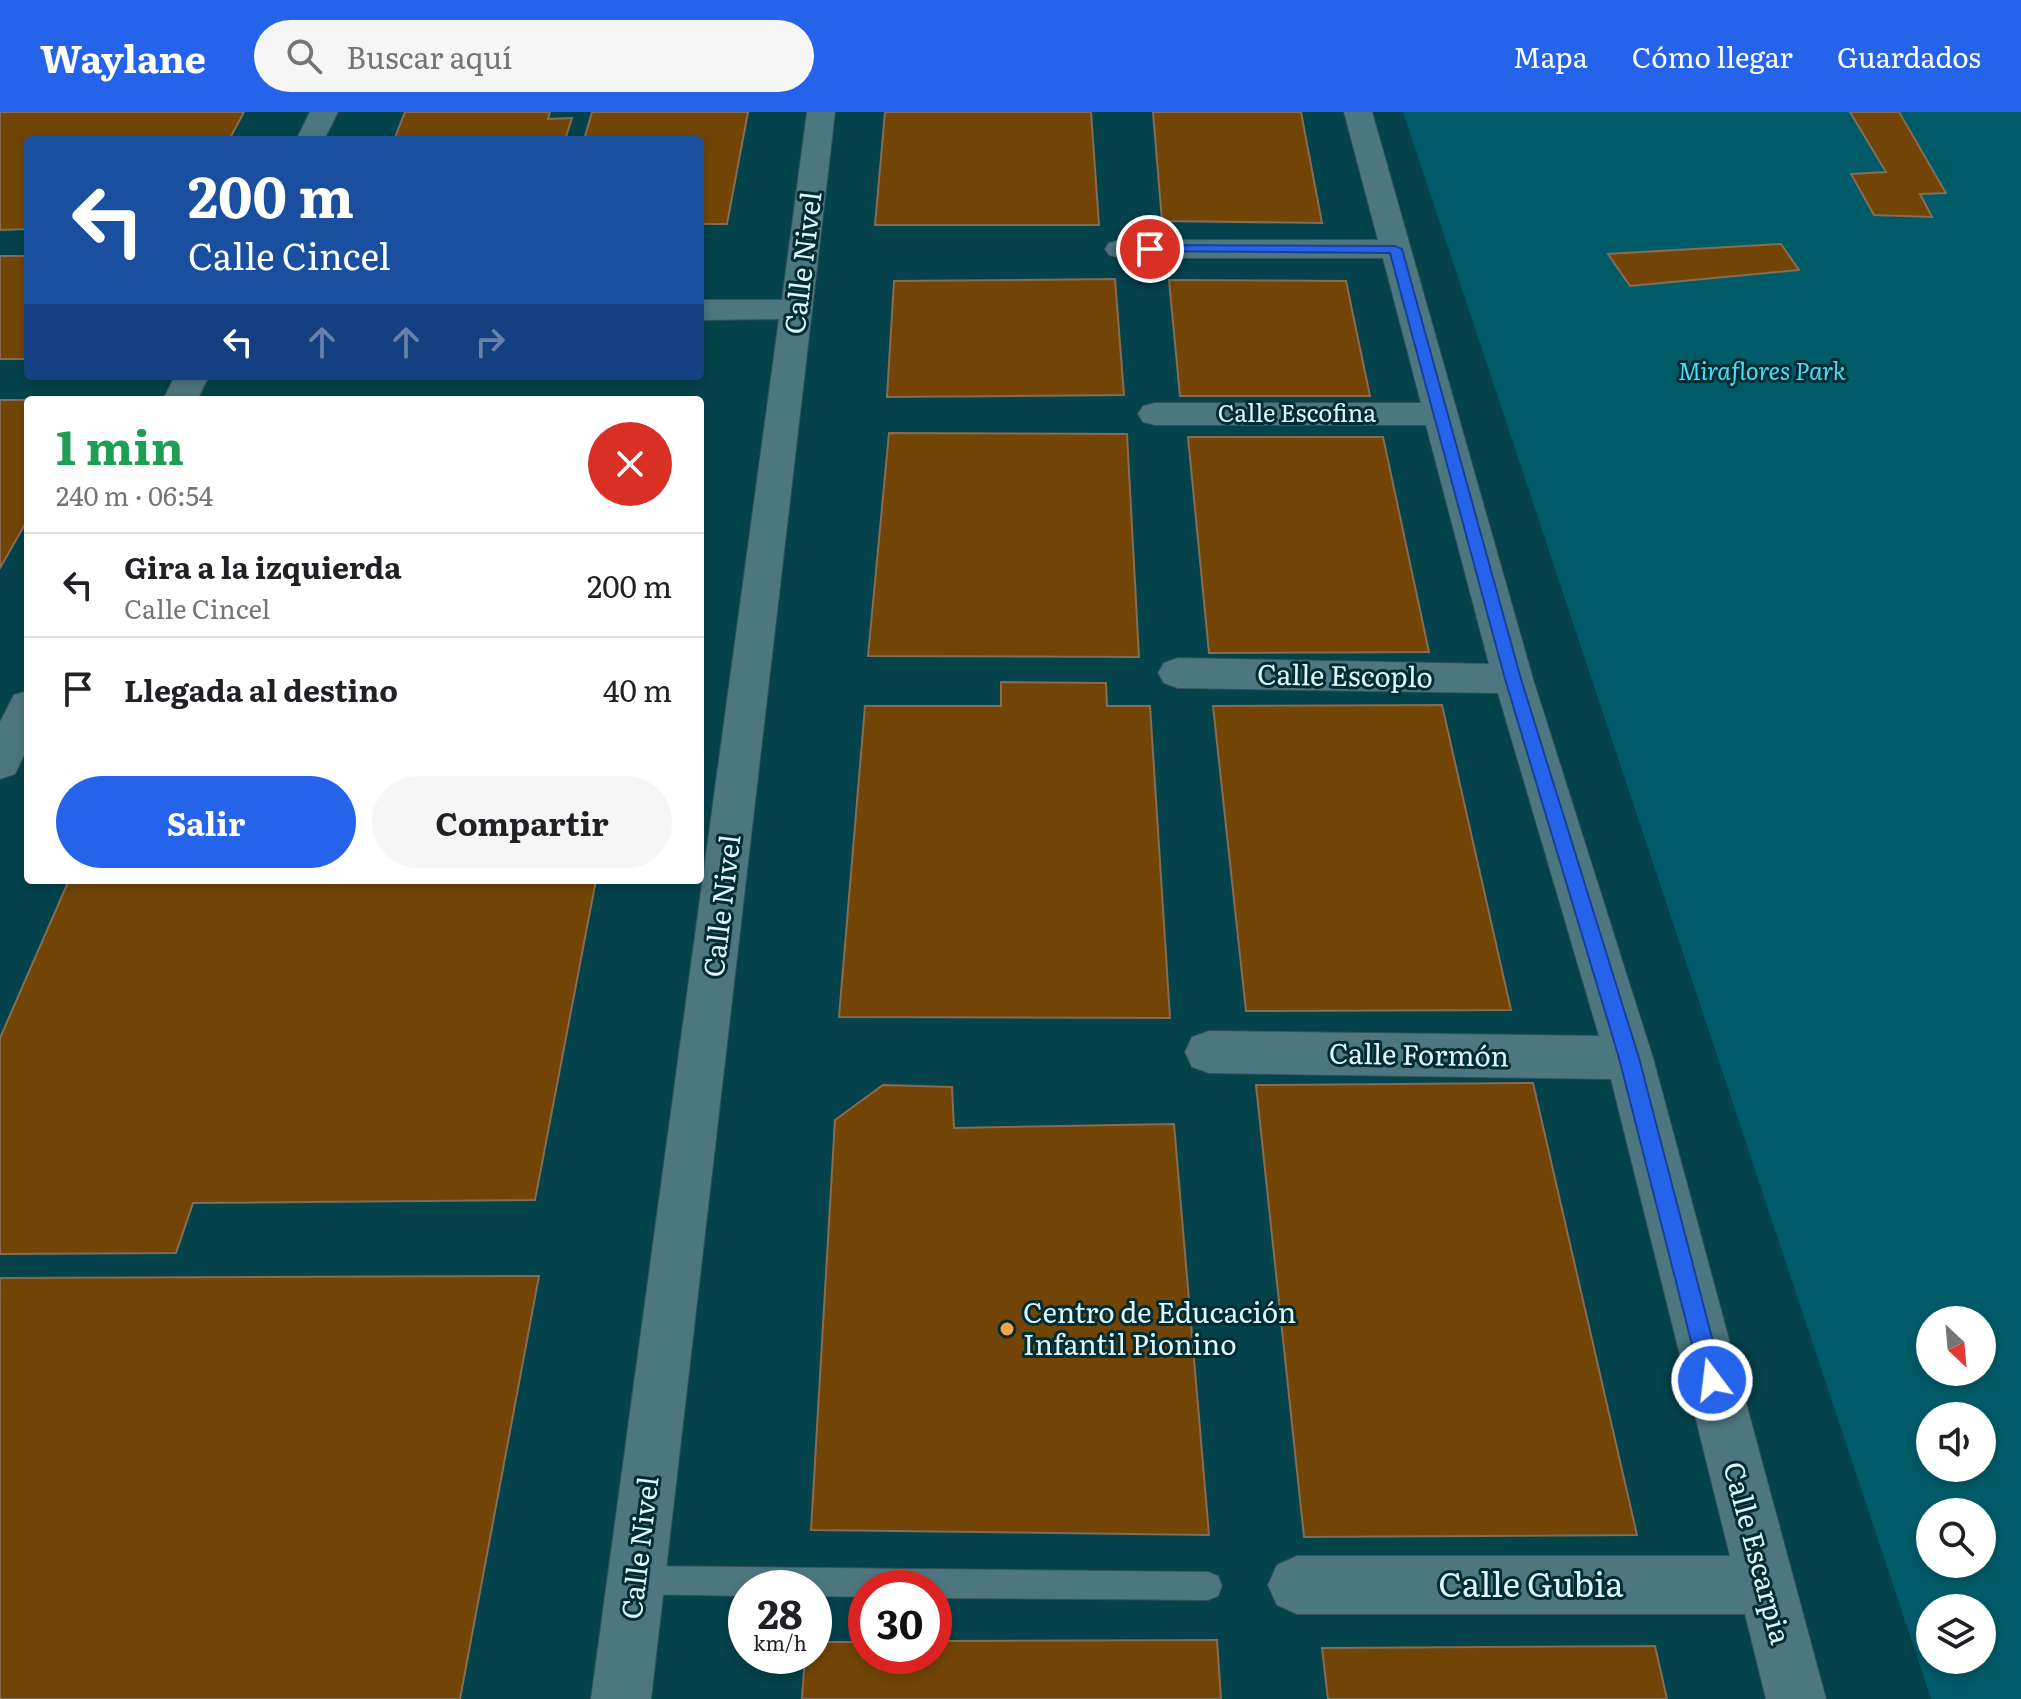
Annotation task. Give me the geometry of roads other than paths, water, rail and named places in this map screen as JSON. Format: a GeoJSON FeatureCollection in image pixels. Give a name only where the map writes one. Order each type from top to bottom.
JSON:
{"type":"FeatureCollection","features":[{"type":"Feature","properties":{"kind":"street"},"geometry":{"type":"LineString","coordinates":[[312,136],[324,112]]}},
{"type":"Feature","properties":{"kind":"street","name":"Calle Nivel"},"geometry":{"type":"LineString","coordinates":[[621,1699],[821,112]]}},
{"type":"Feature","properties":{"kind":"street","name":"Calle Escarpia"},"geometry":{"type":"LineString","coordinates":[[1358,112],[1513,679],[1629,1058],[1796,1699]]}},
{"type":"Feature","properties":{"kind":"street"},"geometry":{"type":"LineString","coordinates":[[1120,249],[1395,249]]}},
{"type":"Feature","properties":{"kind":"street"},"geometry":{"type":"LineString","coordinates":[[704,310],[798,309]]}},
{"type":"Feature","properties":{"kind":"street","name":"Calle Escofina"},"geometry":{"type":"LineString","coordinates":[[1155,414],[1439,414]]}},
{"type":"Feature","properties":{"kind":"street","name":"Calle Escoplo"},"geometry":{"type":"LineString","coordinates":[[1178,673],[1513,679]]}},
{"type":"Feature","properties":{"kind":"street"},"geometry":{"type":"LineString","coordinates":[[0,763],[24,714]]}},
{"type":"Feature","properties":{"kind":"street","name":"Calle Formón"},"geometry":{"type":"LineString","coordinates":[[1209,1052],[1629,1058]]}},
{"type":"Feature","properties":{"kind":"street","name":"Calle Gubia"},"geometry":{"type":"LineString","coordinates":[[1297,1585],[1765,1585]]}},
{"type":"Feature","properties":{"kind":"lane"},"geometry":{"type":"LineString","coordinates":[[636,1580],[1208,1586]]}},
{"type":"Feature","properties":{"kind":"place","name":"Centro de Educación Infantil Pionino"},"geometry":{"type":"Point","coordinates":[1007,1329]}},
{"type":"Feature","properties":{"kind":"park label","name":"Miraflores Park"},"geometry":{"type":"Point","coordinates":[1762,372]}}]}
